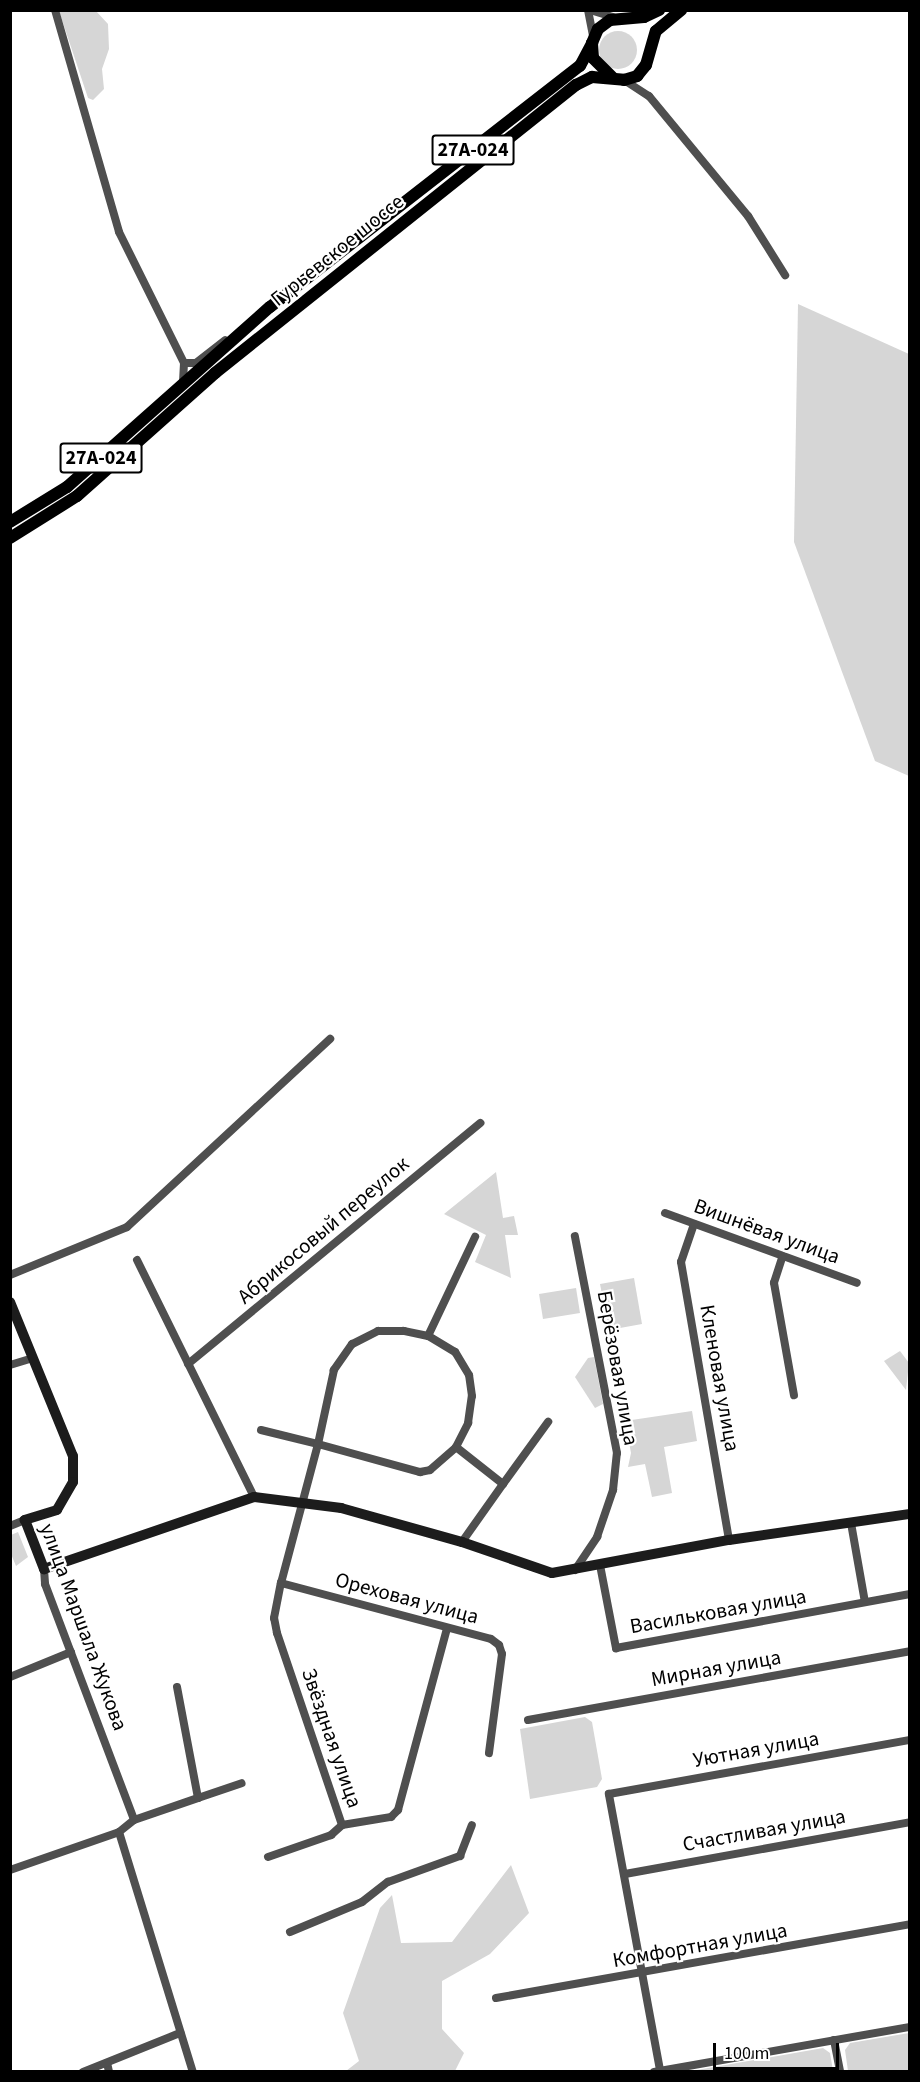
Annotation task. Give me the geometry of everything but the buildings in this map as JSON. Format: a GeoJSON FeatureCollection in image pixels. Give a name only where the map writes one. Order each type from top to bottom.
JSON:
{"type":"FeatureCollection","features":[{"type":"Feature","properties":{"kind":"main road"},"geometry":{"type":"LineString","coordinates":[[618,79],[598,66],[592,40],[605,23],[659,10]]}},
{"type":"Feature","properties":{"kind":"main road"},"geometry":{"type":"LineString","coordinates":[[642,72],[657,31],[681,10]]}},
{"type":"Feature","properties":{"kind":"main road"},"geometry":{"type":"LineString","coordinates":[[623,18],[642,27],[652,47]]}},
{"type":"Feature","properties":{"kind":"main road","name":"Гурьевское шоссе"},"geometry":{"type":"LineString","coordinates":[[10,522],[67,487],[250,325],[574,70],[592,40]]}},
{"type":"Feature","properties":{"kind":"main road","name":"Гурьевское шоссе"},"geometry":{"type":"LineString","coordinates":[[10,538],[77,496],[215,373],[565,94],[592,77],[618,79],[642,72]]}},
{"type":"Feature","properties":{"kind":"street"},"geometry":{"type":"LineString","coordinates":[[55,10],[119,232],[184,363],[183,382]]}},
{"type":"Feature","properties":{"kind":"street"},"geometry":{"type":"LineString","coordinates":[[592,40],[589,10],[623,18]]}},
{"type":"Feature","properties":{"kind":"street"},"geometry":{"type":"LineString","coordinates":[[642,72],[649,96]]}},
{"type":"Feature","properties":{"kind":"street"},"geometry":{"type":"LineString","coordinates":[[618,79],[649,96],[748,216],[786,275]]}},
{"type":"Feature","properties":{"kind":"street"},"geometry":{"type":"LineString","coordinates":[[184,363],[196,363],[236,330],[250,325]]}},
{"type":"Feature","properties":{"kind":"street"},"geometry":{"type":"LineString","coordinates":[[10,1275],[127,1227],[330,1039]]}},
{"type":"Feature","properties":{"kind":"street","name":"Абрикосовый переулок"},"geometry":{"type":"LineString","coordinates":[[188,1364],[480,1124]]}},
{"type":"Feature","properties":{"kind":"street","name":"Вишнёвая улица"},"geometry":{"type":"LineString","coordinates":[[665,1213],[782,1258],[857,1283]]}},
{"type":"Feature","properties":{"kind":"street","name":"Кленовая улица"},"geometry":{"type":"LineString","coordinates":[[694,1224],[681,1262],[729,1540]]}},
{"type":"Feature","properties":{"kind":"street","name":"Берёзовая улица"},"geometry":{"type":"LineString","coordinates":[[575,1236],[617,1453],[613,1490],[597,1538],[575,1570]]}},
{"type":"Feature","properties":{"kind":"street"},"geometry":{"type":"LineString","coordinates":[[428,1336],[475,1237]]}},
{"type":"Feature","properties":{"kind":"street"},"geometry":{"type":"LineString","coordinates":[[782,1258],[774,1283],[794,1395]]}},
{"type":"Feature","properties":{"kind":"street"},"geometry":{"type":"LineString","coordinates":[[137,1260],[254,1497]]}},
{"type":"Feature","properties":{"kind":"street","name":"улица Маршала Жукова"},"geometry":{"type":"LineString","coordinates":[[10,1302],[73,1456],[73,1482],[57,1510],[25,1521],[44,1569],[45,1584],[134,1820]]}},
{"type":"Feature","properties":{"kind":"street"},"geometry":{"type":"LineString","coordinates":[[261,1430],[318,1444],[420,1472],[430,1470],[456,1448],[468,1423],[472,1396],[469,1375],[455,1352],[428,1336],[378,1331],[352,1344],[334,1370],[318,1444],[281,1583]]}},
{"type":"Feature","properties":{"kind":"street"},"geometry":{"type":"LineString","coordinates":[[10,1365],[33,1358]]}},
{"type":"Feature","properties":{"kind":"street"},"geometry":{"type":"LineString","coordinates":[[462,1542],[548,1422]]}},
{"type":"Feature","properties":{"kind":"street"},"geometry":{"type":"LineString","coordinates":[[456,1448],[503,1484]]}},
{"type":"Feature","properties":{"kind":"street"},"geometry":{"type":"LineString","coordinates":[[44,1569],[209,1509],[254,1497],[303,1500],[462,1542],[552,1572],[575,1570],[729,1540],[909,1514]]}},
{"type":"Feature","properties":{"kind":"street"},"geometry":{"type":"LineString","coordinates":[[10,1526],[25,1521]]}},
{"type":"Feature","properties":{"kind":"street"},"geometry":{"type":"LineString","coordinates":[[851,1523],[865,1602]]}},
{"type":"Feature","properties":{"kind":"street","name":"Васильковая улица"},"geometry":{"type":"LineString","coordinates":[[600,1565],[616,1648],[909,1594]]}},
{"type":"Feature","properties":{"kind":"street","name":"Ореховая улица"},"geometry":{"type":"LineString","coordinates":[[281,1583],[491,1639],[499,1645],[502,1654],[489,1753]]}},
{"type":"Feature","properties":{"kind":"street","name":"Звёздная улица"},"geometry":{"type":"LineString","coordinates":[[268,1857],[331,1835],[342,1825],[277,1633],[274,1618],[281,1583]]}},
{"type":"Feature","properties":{"kind":"street"},"geometry":{"type":"LineString","coordinates":[[342,1825],[391,1817],[398,1810],[447,1628]]}},
{"type":"Feature","properties":{"kind":"street"},"geometry":{"type":"LineString","coordinates":[[10,1677],[70,1652]]}},
{"type":"Feature","properties":{"kind":"street","name":"Мирная улица"},"geometry":{"type":"LineString","coordinates":[[528,1720],[909,1652]]}},
{"type":"Feature","properties":{"kind":"street"},"geometry":{"type":"LineString","coordinates":[[177,1687],[198,1798]]}},
{"type":"Feature","properties":{"kind":"street","name":"Уютная улица"},"geometry":{"type":"LineString","coordinates":[[625,1874],[609,1794],[909,1740]]}},
{"type":"Feature","properties":{"kind":"street"},"geometry":{"type":"LineString","coordinates":[[10,1870],[119,1832],[134,1820],[242,1784]]}},
{"type":"Feature","properties":{"kind":"street","name":"Счастливая улица"},"geometry":{"type":"LineString","coordinates":[[625,1874],[909,1822]]}},
{"type":"Feature","properties":{"kind":"street"},"geometry":{"type":"LineString","coordinates":[[290,1932],[362,1902],[388,1882],[460,1856],[472,1825]]}},
{"type":"Feature","properties":{"kind":"street"},"geometry":{"type":"LineString","coordinates":[[119,1832],[193,2072]]}},
{"type":"Feature","properties":{"kind":"street"},"geometry":{"type":"LineString","coordinates":[[625,1874],[645,1974],[657,2071],[909,2027]]}},
{"type":"Feature","properties":{"kind":"street","name":"Комфортная улица"},"geometry":{"type":"LineString","coordinates":[[496,1998],[645,1974],[909,1924]]}},
{"type":"Feature","properties":{"kind":"street"},"geometry":{"type":"LineString","coordinates":[[83,2072],[180,2033]]}},
{"type":"Feature","properties":{"kind":"street"},"geometry":{"type":"LineString","coordinates":[[834,2040],[840,2072]]}},
{"type":"Feature","properties":{"kind":"street"},"geometry":{"type":"LineString","coordinates":[[107,2063],[110,2072]]}},
{"type":"Feature","properties":{"kind":"shaded area"},"geometry":{"type":"Polygon","coordinates":[[[59,11],[96,11],[108,24],[109,49],[102,69],[104,89],[93,100],[88,98],[59,11]]]}},
{"type":"Feature","properties":{"kind":"shaded area"},"geometry":{"type":"Polygon","coordinates":[[[618,31],[631,37],[637,50],[631,63],[618,69],[605,63],[599,50],[605,37],[618,31]]]}},
{"type":"Feature","properties":{"kind":"shaded area"},"geometry":{"type":"Polygon","coordinates":[[[798,304],[909,354],[909,776],[875,761],[794,542],[798,304]]]}},
{"type":"Feature","properties":{"kind":"shaded area"},"geometry":{"type":"Polygon","coordinates":[[[496,1172],[503,1218],[514,1216],[518,1235],[505,1235],[511,1278],[475,1262],[486,1235],[444,1214],[496,1172]]]}},
{"type":"Feature","properties":{"kind":"shaded area"},"geometry":{"type":"Polygon","coordinates":[[[634,1278],[642,1324],[609,1330],[600,1284],[634,1278]]]}},
{"type":"Feature","properties":{"kind":"shaded area"},"geometry":{"type":"Polygon","coordinates":[[[576,1288],[580,1313],[543,1319],[539,1294],[576,1288]]]}},
{"type":"Feature","properties":{"kind":"shaded area"},"geometry":{"type":"Polygon","coordinates":[[[900,1351],[909,1363],[906,1390],[884,1361],[900,1351]]]}},
{"type":"Feature","properties":{"kind":"shaded area"},"geometry":{"type":"Polygon","coordinates":[[[594,1357],[603,1404],[595,1408],[575,1377],[588,1358],[594,1357]]]}},
{"type":"Feature","properties":{"kind":"shaded area"},"geometry":{"type":"Polygon","coordinates":[[[692,1411],[697,1441],[664,1447],[672,1493],[652,1497],[645,1464],[628,1467],[631,1453],[625,1421],[692,1411]]]}},
{"type":"Feature","properties":{"kind":"shaded area"},"geometry":{"type":"Polygon","coordinates":[[[18,1532],[28,1557],[16,1566],[11,1554],[11,1535],[18,1532]]]}},
{"type":"Feature","properties":{"kind":"shaded area"},"geometry":{"type":"Polygon","coordinates":[[[585,1717],[592,1722],[602,1779],[597,1787],[530,1799],[520,1729],[585,1717]]]}},
{"type":"Feature","properties":{"kind":"shaded area"},"geometry":{"type":"Polygon","coordinates":[[[511,1865],[529,1913],[490,1954],[442,1981],[442,2029],[464,2053],[455,2071],[346,2071],[359,2061],[343,2013],[380,1908],[392,1895],[401,1943],[452,1942],[511,1865]]]}},
{"type":"Feature","properties":{"kind":"shaded area"},"geometry":{"type":"Polygon","coordinates":[[[909,2033],[909,2071],[848,2071],[845,2050],[850,2043],[909,2033]]]}},
{"type":"Feature","properties":{"kind":"shaded area"},"geometry":{"type":"Polygon","coordinates":[[[823,2048],[830,2053],[833,2071],[691,2071],[823,2048]]]}}]}
